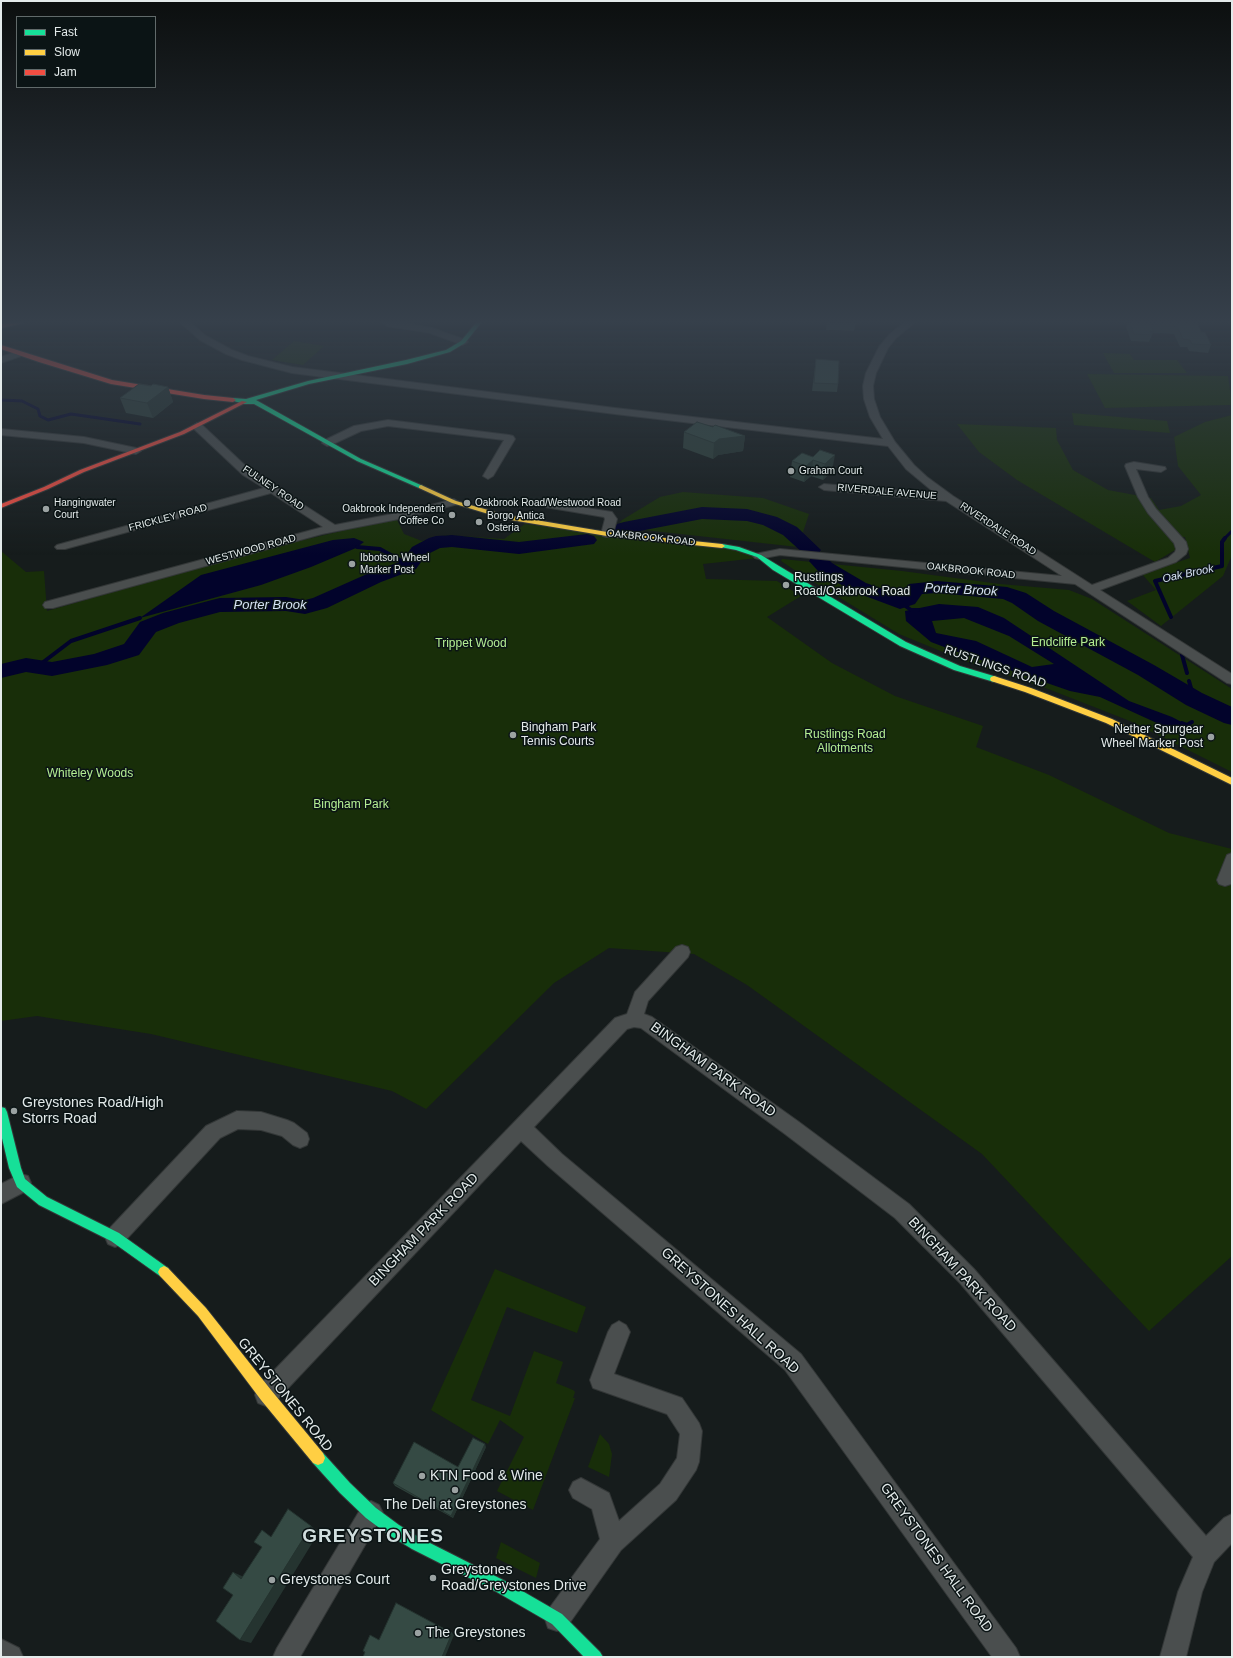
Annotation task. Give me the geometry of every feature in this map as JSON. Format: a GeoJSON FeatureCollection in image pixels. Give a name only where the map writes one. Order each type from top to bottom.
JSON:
{"type":"FeatureCollection","features":[{"type":"Feature","properties":{"kind":"street"},"geometry":{"type":"LineString","coordinates":[[1,506],[46,488],[82,470],[136,452],[197,426],[246,400]]}},
{"type":"Feature","properties":{"kind":"street","name":"OAKBROOK ROAD"},"geometry":{"type":"LineString","coordinates":[[248,400],[261,404],[359,460],[454,502],[505,517],[606,534],[737,548],[759,556],[780,552],[1079,581]]}},
{"type":"Feature","properties":{"kind":"street"},"geometry":{"type":"LineString","coordinates":[[529,400],[890,443]]}},
{"type":"Feature","properties":{"kind":"street","name":"RIVERDALE ROAD"},"geometry":{"type":"LineString","coordinates":[[869,400],[875,417],[890,443],[923,479],[949,498],[1232,680]]}},
{"type":"Feature","properties":{"kind":"street"},"geometry":{"type":"LineString","coordinates":[[327,443],[358,428],[388,423],[436,428],[510,439],[488,476]]}},
{"type":"Feature","properties":{"kind":"street","name":"FULNEY ROAD"},"geometry":{"type":"LineString","coordinates":[[197,426],[247,473],[334,529]]}},
{"type":"Feature","properties":{"kind":"street"},"geometry":{"type":"LineString","coordinates":[[1,432],[84,440],[136,452]]}},
{"type":"Feature","properties":{"kind":"street"},"geometry":{"type":"LineString","coordinates":[[1091,589],[1172,560],[1180,554],[1182,549],[1180,542],[1152,511],[1130,466],[1134,465],[1161,469]]}},
{"type":"Feature","properties":{"kind":"street","name":"FRICKLEY ROAD"},"geometry":{"type":"LineString","coordinates":[[61,547],[270,487]]}},
{"type":"Feature","properties":{"kind":"street","name":"RIVERDALE AVENUE"},"geometry":{"type":"LineString","coordinates":[[824,487],[949,498]]}},
{"type":"Feature","properties":{"kind":"street","name":"WESTWOOD ROAD"},"geometry":{"type":"LineString","coordinates":[[49,604],[321,531],[409,514],[454,502]]}},
{"type":"Feature","properties":{"kind":"street"},"geometry":{"type":"LineString","coordinates":[[548,505],[608,514],[611,519],[606,534]]}},
{"type":"Feature","properties":{"kind":"street","name":"RUSTLINGS ROAD"},"geometry":{"type":"LineString","coordinates":[[759,556],[776,568],[903,644],[956,668],[1028,690],[1109,721],[1232,782]]}},
{"type":"Feature","properties":{"kind":"street"},"geometry":{"type":"LineString","coordinates":[[1225,880],[1232,858]]}},
{"type":"Feature","properties":{"kind":"street"},"geometry":{"type":"LineString","coordinates":[[634,1019],[641,997],[682,952]]}},
{"type":"Feature","properties":{"kind":"street","name":"BINGHAM PARK ROAD"},"geometry":{"type":"LineString","coordinates":[[266,1395],[622,1023],[634,1019],[646,1022],[792,1128],[902,1211],[967,1276],[1206,1554]]}},
{"type":"Feature","properties":{"kind":"street"},"geometry":{"type":"LineString","coordinates":[[1,1112],[15,1168],[21,1183],[1,1194]]}},
{"type":"Feature","properties":{"kind":"street"},"geometry":{"type":"LineString","coordinates":[[115,1237],[213,1132],[237,1120],[261,1121],[287,1129],[300,1139]]}},
{"type":"Feature","properties":{"kind":"street","name":"GREYSTONES HALL ROAD"},"geometry":{"type":"LineString","coordinates":[[521,1128],[555,1160],[793,1362],[1007,1657]]}},
{"type":"Feature","properties":{"kind":"street","name":"GREYSTONES ROAD"},"geometry":{"type":"LineString","coordinates":[[21,1183],[43,1201],[115,1237],[164,1272],[202,1312],[266,1395],[322,1463],[371,1513],[394,1530],[417,1544],[500,1586],[557,1620],[595,1657]]}},
{"type":"Feature","properties":{"kind":"street"},"geometry":{"type":"LineString","coordinates":[[557,1620],[613,1542],[668,1492],[688,1462],[691,1431],[674,1406],[601,1380],[619,1332]]}},
{"type":"Feature","properties":{"kind":"street"},"geometry":{"type":"LineString","coordinates":[[581,1490],[601,1501],[613,1542]]}},
{"type":"Feature","properties":{"kind":"street"},"geometry":{"type":"LineString","coordinates":[[286,1657],[371,1513]]}},
{"type":"Feature","properties":{"kind":"street"},"geometry":{"type":"LineString","coordinates":[[1173,1657],[1190,1592],[1206,1554],[1232,1526]]}},
{"type":"Feature","properties":{"kind":"street"},"geometry":{"type":"LineString","coordinates":[[1,1652],[10,1657]]}},
{"type":"Feature","properties":{"kind":"green space"},"geometry":{"type":"Polygon","coordinates":[[[1101,400],[1231,400],[1232,404],[1230,405],[1105,408],[1101,400]]]}},
{"type":"Feature","properties":{"kind":"green space"},"geometry":{"type":"Polygon","coordinates":[[[1072,413],[1167,421],[1170,433],[1074,425],[1072,413]]]}},
{"type":"Feature","properties":{"kind":"green space"},"geometry":{"type":"Polygon","coordinates":[[[1232,415],[1232,555],[1223,576],[1161,626],[1127,601],[1156,590],[1142,574],[1190,558],[1185,537],[1174,537],[1175,550],[1155,562],[1017,480],[979,452],[957,424],[1056,428],[1057,440],[1073,470],[1108,490],[1151,498],[1159,510],[1181,506],[1201,495],[1178,466],[1174,437],[1205,422],[1232,415]]]}},
{"type":"Feature","properties":{"kind":"green space"},"geometry":{"type":"Polygon","coordinates":[[[683,492],[763,498],[809,514],[802,535],[816,549],[617,527],[622,520],[660,497],[683,492]]]}},
{"type":"Feature","properties":{"kind":"green space","name":"Bingham Park"},"geometry":{"type":"Polygon","coordinates":[[[396,518],[404,534],[422,541],[446,535],[504,539],[525,524],[738,549],[758,558],[703,564],[706,579],[777,581],[801,596],[767,617],[832,663],[895,696],[983,726],[976,747],[1049,775],[1169,833],[1232,849],[1232,1256],[1149,1331],[982,1154],[747,985],[694,954],[609,948],[554,983],[426,1109],[392,1091],[151,1034],[37,1016],[1,1021],[1,551],[26,572],[44,571],[47,611],[245,554],[396,518]]]}},
{"type":"Feature","properties":{"kind":"green space","name":"Endcliffe Park"},"geometry":{"type":"Polygon","coordinates":[[[782,559],[902,571],[1000,584],[1069,590],[1092,599],[1232,689],[1232,772],[1130,721],[1043,687],[965,661],[899,634],[796,571],[781,561],[782,559]]]}},
{"type":"Feature","properties":{"kind":"green space"},"geometry":{"type":"Polygon","coordinates":[[[495,1269],[586,1307],[577,1333],[507,1307],[471,1400],[510,1416],[534,1351],[563,1362],[556,1383],[573,1390],[575,1392],[573,1398],[575,1398],[533,1510],[497,1491],[524,1437],[500,1420],[488,1444],[431,1410],[495,1269]]]}},
{"type":"Feature","properties":{"kind":"green space"},"geometry":{"type":"Polygon","coordinates":[[[600,1434],[609,1444],[612,1454],[609,1477],[588,1467],[600,1434]]]}},
{"type":"Feature","properties":{"kind":"green space"},"geometry":{"type":"Polygon","coordinates":[[[501,1542],[540,1563],[536,1578],[496,1558],[501,1542]]]}},
{"type":"Feature","properties":{"kind":"water"},"geometry":{"type":"Polygon","coordinates":[[[354,538],[364,542],[356,548],[311,567],[261,585],[140,618],[201,575],[333,540],[354,538]]]}},
{"type":"Feature","properties":{"kind":"water"},"geometry":{"type":"Polygon","coordinates":[[[939,604],[978,607],[1004,618],[1129,701],[1172,717],[1197,730],[1188,733],[1159,724],[1100,697],[1070,691],[931,642],[906,621],[905,611],[939,604]],[[964,618],[932,621],[936,633],[976,641],[1032,667],[1054,664],[1009,636],[964,618]]]}},
{"type":"Feature","properties":{"kind":"building"},"geometry":{"type":"Polygon","coordinates":[[[133,400],[150,400],[147,403],[133,400]]]}},
{"type":"Feature","properties":{"kind":"building"},"geometry":{"type":"Polygon","coordinates":[[[697,422],[713,427],[715,425],[745,436],[719,439],[714,443],[684,432],[697,422]]]}},
{"type":"Feature","properties":{"kind":"building"},"geometry":{"type":"Polygon","coordinates":[[[820,450],[835,455],[825,464],[813,460],[806,466],[792,461],[802,453],[813,457],[820,450]]]}},
{"type":"Feature","properties":{"kind":"building"},"geometry":{"type":"Polygon","coordinates":[[[473,1438],[485,1444],[451,1516],[393,1483],[414,1442],[458,1467],[473,1438]]]}},
{"type":"Feature","properties":{"kind":"building","name":"Greystones Court"},"geometry":{"type":"Polygon","coordinates":[[[288,1509],[311,1526],[240,1640],[216,1621],[233,1595],[223,1588],[233,1572],[241,1579],[262,1547],[254,1542],[262,1530],[271,1537],[288,1509]]]}},
{"type":"Feature","properties":{"kind":"building","name":"The Greystones"},"geometry":{"type":"Polygon","coordinates":[[[396,1603],[452,1633],[442,1657],[363,1657],[365,1652],[363,1651],[370,1635],[379,1640],[396,1603]]]}},
{"type":"Feature","properties":{"kind":"waterway"},"geometry":{"type":"LineString","coordinates":[[9,400],[22,401],[38,409],[40,416],[48,420],[71,414],[140,424]]}},
{"type":"Feature","properties":{"kind":"waterway","name":"Porter Brook"},"geometry":{"type":"LineString","coordinates":[[624,528],[702,513],[747,515],[770,521],[790,531],[811,550]]}},
{"type":"Feature","properties":{"kind":"waterway","name":"Oak Brook"},"geometry":{"type":"LineString","coordinates":[[1225,538],[1232,531]]}},
{"type":"Feature","properties":{"kind":"waterway","name":"Oak Brook"},"geometry":{"type":"LineString","coordinates":[[1171,617],[1155,581],[1222,566],[1222,542],[1225,538]]}},
{"type":"Feature","properties":{"kind":"waterway","name":"Porter Brook"},"geometry":{"type":"LineString","coordinates":[[1,671],[26,665],[52,669],[99,660],[120,652],[131,650],[148,627],[171,618],[220,605],[286,604],[305,607],[320,603],[374,578],[409,565],[419,551],[436,542],[452,541],[519,548],[587,540]]}},
{"type":"Feature","properties":{"kind":"waterway"},"geometry":{"type":"LineString","coordinates":[[357,547],[380,549],[409,565]]}},
{"type":"Feature","properties":{"kind":"waterway","name":"Porter Brook"},"geometry":{"type":"LineString","coordinates":[[819,561],[825,567],[859,587],[900,602],[908,599],[916,588],[937,587],[1007,593],[1019,598],[1046,616],[1146,670],[1194,699],[1232,717]]}},
{"type":"Feature","properties":{"kind":"waterway"},"geometry":{"type":"LineString","coordinates":[[900,602],[911,610],[918,610]]}},
{"type":"Feature","properties":{"kind":"waterway"},"geometry":{"type":"LineString","coordinates":[[38,666],[71,641],[140,618]]}},
{"type":"Feature","properties":{"kind":"waterway","name":"Oak Brook"},"geometry":{"type":"LineString","coordinates":[[1182,655],[1187,673]]}},
{"type":"Feature","properties":{"kind":"waterway","name":"Oak Brook"},"geometry":{"type":"LineString","coordinates":[[1189,681],[1194,699]]}},
{"type":"Feature","properties":{"kind":"waterway","name":"Porter Brook"},"geometry":{"type":"LineString","coordinates":[[1211,711],[1215,709]]}},
{"type":"Feature","properties":{"kind":"waterway"},"geometry":{"type":"LineString","coordinates":[[1182,723],[1187,725],[1192,722]]}},
{"type":"Feature","properties":{"kind":"traffic: fast"},"geometry":{"type":"LineString","coordinates":[[237,400],[255,402],[359,460],[421,487]]}},
{"type":"Feature","properties":{"kind":"traffic: fast"},"geometry":{"type":"LineString","coordinates":[[244,402],[249,400]]}},
{"type":"Feature","properties":{"kind":"traffic: fast"},"geometry":{"type":"LineString","coordinates":[[722,546],[737,548],[759,556],[776,568],[903,644],[957,668],[994,679]]}},
{"type":"Feature","properties":{"kind":"traffic: fast"},"geometry":{"type":"LineString","coordinates":[[1,1112],[15,1168],[21,1183],[43,1201],[115,1237],[164,1272]]}},
{"type":"Feature","properties":{"kind":"traffic: fast"},"geometry":{"type":"LineString","coordinates":[[318,1458],[345,1488],[371,1513],[394,1530],[417,1544],[500,1586],[557,1619],[595,1657]]}},
{"type":"Feature","properties":{"kind":"traffic: slow"},"geometry":{"type":"LineString","coordinates":[[421,487],[454,502],[505,517],[607,534],[722,546]]}},
{"type":"Feature","properties":{"kind":"traffic: slow"},"geometry":{"type":"LineString","coordinates":[[994,679],[1028,690],[1109,721],[1232,782]]}},
{"type":"Feature","properties":{"kind":"traffic: slow"},"geometry":{"type":"LineString","coordinates":[[164,1272],[202,1312],[266,1395],[318,1458]]}},
{"type":"Feature","properties":{"kind":"traffic: jam"},"geometry":{"type":"LineString","coordinates":[[1,506],[46,488],[82,471],[182,433],[244,402]]}},
{"type":"Feature","properties":{"kind":"place","name":"Graham Court"},"geometry":{"type":"Point","coordinates":[791,471]}},
{"type":"Feature","properties":{"kind":"place","name":"Oakbrook Road/Westwood Road"},"geometry":{"type":"Point","coordinates":[467,503]}},
{"type":"Feature","properties":{"kind":"place","name":"Hangingwater Court"},"geometry":{"type":"Point","coordinates":[46,509]}},
{"type":"Feature","properties":{"kind":"place","name":"Oakbrook Independent Coffee Co"},"geometry":{"type":"Point","coordinates":[452,515]}},
{"type":"Feature","properties":{"kind":"place","name":"Borgo Antica Osteria"},"geometry":{"type":"Point","coordinates":[479,522]}},
{"type":"Feature","properties":{"kind":"place","name":"Ibbotson Wheel Marker Post"},"geometry":{"type":"Point","coordinates":[352,564]}},
{"type":"Feature","properties":{"kind":"place","name":"Rustlings Road/Oakbrook Road"},"geometry":{"type":"Point","coordinates":[786,585]}},
{"type":"Feature","properties":{"kind":"place","name":"Bingham Park Tennis Courts"},"geometry":{"type":"Point","coordinates":[513,735]}},
{"type":"Feature","properties":{"kind":"place","name":"Nether Spurgear Wheel Marker Post"},"geometry":{"type":"Point","coordinates":[1211,737]}},
{"type":"Feature","properties":{"kind":"place","name":"Greystones Road/High Storrs Road"},"geometry":{"type":"Point","coordinates":[14,1111]}},
{"type":"Feature","properties":{"kind":"place","name":"KTN Food & Wine"},"geometry":{"type":"Point","coordinates":[422,1476]}},
{"type":"Feature","properties":{"kind":"place","name":"The Deli at Greystones"},"geometry":{"type":"Point","coordinates":[455,1490]}},
{"type":"Feature","properties":{"kind":"place","name":"Greystones Road/Greystones Drive"},"geometry":{"type":"Point","coordinates":[433,1578]}},
{"type":"Feature","properties":{"kind":"place","name":"Greystones Court"},"geometry":{"type":"Point","coordinates":[272,1580]}},
{"type":"Feature","properties":{"kind":"place","name":"The Greystones"},"geometry":{"type":"Point","coordinates":[418,1633]}},
{"type":"Feature","properties":{"kind":"district","name":"GREYSTONES"},"geometry":{"type":"Point","coordinates":[373,1537]}},
{"type":"Feature","properties":{"kind":"park label","name":"Trippet Wood"},"geometry":{"type":"Point","coordinates":[471,644]}},
{"type":"Feature","properties":{"kind":"park label","name":"Rustlings Road Allotments"},"geometry":{"type":"Point","coordinates":[845,742]}},
{"type":"Feature","properties":{"kind":"park label","name":"Whiteley Woods"},"geometry":{"type":"Point","coordinates":[90,774]}}]}
